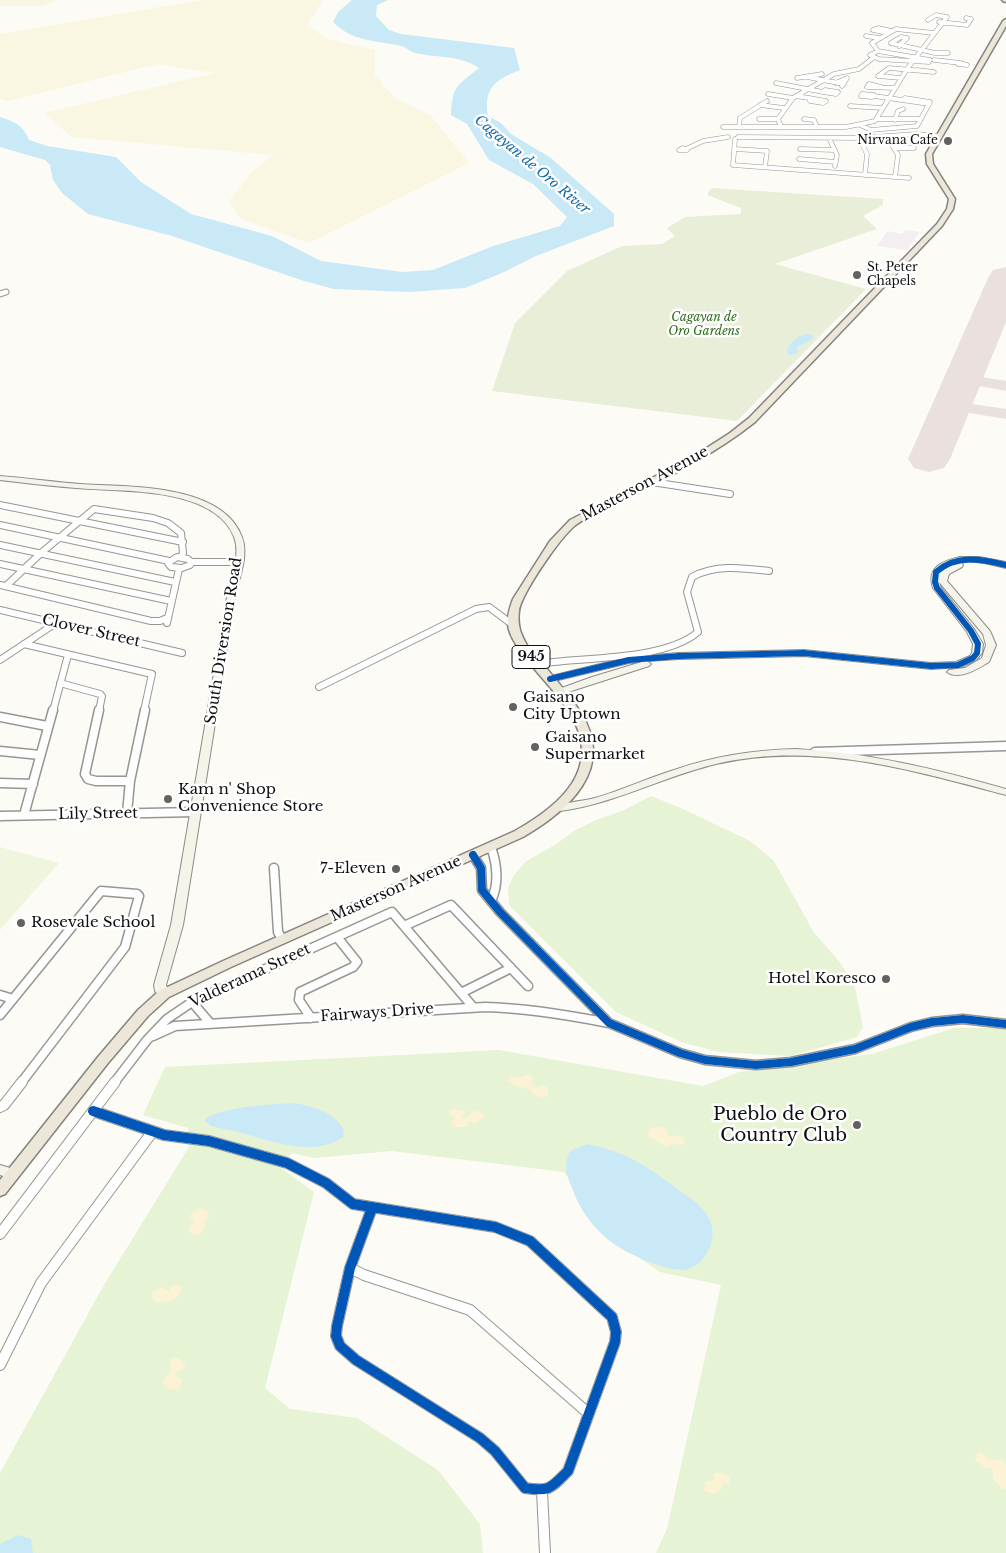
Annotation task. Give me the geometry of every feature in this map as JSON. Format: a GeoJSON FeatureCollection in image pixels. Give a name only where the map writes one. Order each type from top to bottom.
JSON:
{"type":"FeatureCollection","features":[{"type":"Feature","properties":{"kind":"main road","name":"Masterson Avenue"},"geometry":{"type":"LineString","coordinates":[[0,1190],[122,1037],[143,1013],[164,994],[413,880],[491,847],[537,824],[560,808],[572,795],[582,777],[587,762],[582,726],[517,636],[514,625],[514,609],[518,599],[562,532],[585,514],[652,482],[711,449],[752,420],[940,225],[950,209],[952,199],[929,159],[939,137],[1006,21]]}},
{"type":"Feature","properties":{"kind":"street"},"geometry":{"type":"LineString","coordinates":[[878,119],[900,78],[941,22],[967,25],[971,19],[966,18]]}},
{"type":"Feature","properties":{"kind":"street"},"geometry":{"type":"LineString","coordinates":[[878,51],[872,45],[877,39],[897,29],[934,33]]}},
{"type":"Feature","properties":{"kind":"street"},"geometry":{"type":"LineString","coordinates":[[866,35],[877,39]]}},
{"type":"Feature","properties":{"kind":"street"},"geometry":{"type":"LineString","coordinates":[[899,46],[935,52]]}},
{"type":"Feature","properties":{"kind":"street"},"geometry":{"type":"LineString","coordinates":[[873,58],[870,55],[871,53],[878,51],[914,59]]}},
{"type":"Feature","properties":{"kind":"street"},"geometry":{"type":"LineString","coordinates":[[781,127],[778,119],[784,108],[795,97],[834,74],[859,69],[873,58],[914,59],[980,66]]}},
{"type":"Feature","properties":{"kind":"street"},"geometry":{"type":"LineString","coordinates":[[900,78],[878,76],[887,68],[918,70]]}},
{"type":"Feature","properties":{"kind":"street"},"geometry":{"type":"LineString","coordinates":[[797,78],[822,74]]}},
{"type":"Feature","properties":{"kind":"street"},"geometry":{"type":"LineString","coordinates":[[807,77],[843,85],[848,78],[836,83]]}},
{"type":"Feature","properties":{"kind":"street"},"geometry":{"type":"LineString","coordinates":[[771,85],[776,82],[822,92]]}},
{"type":"Feature","properties":{"kind":"street"},"geometry":{"type":"LineString","coordinates":[[881,87],[895,88]]}},
{"type":"Feature","properties":{"kind":"street"},"geometry":{"type":"LineString","coordinates":[[775,92],[809,98]]}},
{"type":"Feature","properties":{"kind":"street"},"geometry":{"type":"LineString","coordinates":[[860,125],[870,130],[916,126],[929,104],[929,101],[874,96]]}},
{"type":"Feature","properties":{"kind":"street"},"geometry":{"type":"LineString","coordinates":[[739,128],[740,118],[760,102],[766,101]]}},
{"type":"Feature","properties":{"kind":"street"},"geometry":{"type":"LineString","coordinates":[[760,102],[784,108]]}},
{"type":"Feature","properties":{"kind":"street"},"geometry":{"type":"LineString","coordinates":[[868,107],[883,108]]}},
{"type":"Feature","properties":{"kind":"street"},"geometry":{"type":"LineString","coordinates":[[895,120],[898,111],[903,108]]}},
{"type":"Feature","properties":{"kind":"street"},"geometry":{"type":"LineString","coordinates":[[759,119],[778,119]]}},
{"type":"Feature","properties":{"kind":"street"},"geometry":{"type":"LineString","coordinates":[[723,127],[781,127],[816,124],[860,125],[878,119],[921,119]]}},
{"type":"Feature","properties":{"kind":"street"},"geometry":{"type":"LineString","coordinates":[[686,149],[703,140],[728,137],[859,138],[910,135],[939,137]]}},
{"type":"Feature","properties":{"kind":"street"},"geometry":{"type":"LineString","coordinates":[[887,137],[898,157],[895,177]]}},
{"type":"Feature","properties":{"kind":"street"},"geometry":{"type":"LineString","coordinates":[[736,138],[733,165],[909,178]]}},
{"type":"Feature","properties":{"kind":"street"},"geometry":{"type":"LineString","coordinates":[[795,138],[800,150],[798,170]]}},
{"type":"Feature","properties":{"kind":"street"},"geometry":{"type":"LineString","coordinates":[[830,138],[835,150],[836,162],[834,172]]}},
{"type":"Feature","properties":{"kind":"street"},"geometry":{"type":"LineString","coordinates":[[859,138],[867,154],[865,175]]}},
{"type":"Feature","properties":{"kind":"street"},"geometry":{"type":"LineString","coordinates":[[894,148],[914,148]]}},
{"type":"Feature","properties":{"kind":"street"},"geometry":{"type":"LineString","coordinates":[[734,149],[767,151],[765,167]]}},
{"type":"Feature","properties":{"kind":"street"},"geometry":{"type":"LineString","coordinates":[[800,150],[835,150]]}},
{"type":"Feature","properties":{"kind":"street"},"geometry":{"type":"LineString","coordinates":[[800,159],[836,162]]}},
{"type":"Feature","properties":{"kind":"street"},"geometry":{"type":"LineString","coordinates":[[0,294],[6,292]]}},
{"type":"Feature","properties":{"kind":"street","name":"South Diversion Road"},"geometry":{"type":"LineString","coordinates":[[0,478],[148,491],[191,498],[212,508],[228,520],[238,537],[239,562],[231,596],[177,925],[160,985],[161,991],[164,994]]}},
{"type":"Feature","properties":{"kind":"street"},"geometry":{"type":"LineString","coordinates":[[652,482],[730,494]]}},
{"type":"Feature","properties":{"kind":"street"},"geometry":{"type":"LineString","coordinates":[[0,505],[183,542]]}},
{"type":"Feature","properties":{"kind":"street"},"geometry":{"type":"LineString","coordinates":[[3,586],[90,511],[97,509],[152,518],[168,523],[181,532],[183,553],[181,557]]}},
{"type":"Feature","properties":{"kind":"street"},"geometry":{"type":"LineString","coordinates":[[0,525],[170,561],[181,557],[191,562],[239,562]]}},
{"type":"Feature","properties":{"kind":"street"},"geometry":{"type":"LineString","coordinates":[[0,545],[175,582]]}},
{"type":"Feature","properties":{"kind":"street"},"geometry":{"type":"LineString","coordinates":[[550,680],[588,670],[679,656],[782,653],[931,666],[958,665],[973,658],[977,653],[978,644],[971,631],[937,588],[935,582],[936,572],[945,564],[961,560],[983,560],[1006,565]]}},
{"type":"Feature","properties":{"kind":"street"},"geometry":{"type":"LineString","coordinates":[[170,561],[168,564],[170,567],[179,569],[188,566],[191,562]]}},
{"type":"Feature","properties":{"kind":"street"},"geometry":{"type":"LineString","coordinates":[[0,564],[171,601]]}},
{"type":"Feature","properties":{"kind":"street"},"geometry":{"type":"LineString","coordinates":[[559,692],[632,664],[663,662],[786,658],[925,671],[948,672],[967,670],[986,660],[990,652],[990,640],[946,586],[943,581],[945,573],[954,566],[972,564],[1006,570]]}},
{"type":"Feature","properties":{"kind":"street"},"geometry":{"type":"LineString","coordinates":[[3,586],[151,621],[167,621],[179,569]]}},
{"type":"Feature","properties":{"kind":"street"},"geometry":{"type":"LineString","coordinates":[[537,664],[560,659],[674,648],[694,637],[698,632],[697,624],[688,602],[688,587],[692,577],[703,572],[724,569],[770,571]]}},
{"type":"Feature","properties":{"kind":"street"},"geometry":{"type":"LineString","coordinates":[[319,687],[476,609],[488,607],[514,625]]}},
{"type":"Feature","properties":{"kind":"street","name":"Clover Street"},"geometry":{"type":"LineString","coordinates":[[0,610],[182,653]]}},
{"type":"Feature","properties":{"kind":"street"},"geometry":{"type":"LineString","coordinates":[[0,660],[56,623]]}},
{"type":"Feature","properties":{"kind":"street"},"geometry":{"type":"LineString","coordinates":[[24,644],[152,674],[130,781],[127,813]]}},
{"type":"Feature","properties":{"kind":"street"},"geometry":{"type":"LineString","coordinates":[[24,815],[68,655]]}},
{"type":"Feature","properties":{"kind":"street"},"geometry":{"type":"LineString","coordinates":[[588,670],[595,679]]}},
{"type":"Feature","properties":{"kind":"street"},"geometry":{"type":"LineString","coordinates":[[60,683],[102,696],[85,774],[88,779],[130,781]]}},
{"type":"Feature","properties":{"kind":"street"},"geometry":{"type":"LineString","coordinates":[[0,717],[47,726]]}},
{"type":"Feature","properties":{"kind":"street"},"geometry":{"type":"LineString","coordinates":[[560,808],[586,804],[695,766],[762,753],[1006,746]]}},
{"type":"Feature","properties":{"kind":"street"},"geometry":{"type":"LineString","coordinates":[[0,751],[40,755]]}},
{"type":"Feature","properties":{"kind":"street"},"geometry":{"type":"LineString","coordinates":[[811,752],[876,760],[1006,792]]}},
{"type":"Feature","properties":{"kind":"street"},"geometry":{"type":"LineString","coordinates":[[0,783],[33,784]]}},
{"type":"Feature","properties":{"kind":"street","name":"Lily Street"},"geometry":{"type":"LineString","coordinates":[[0,816],[196,812]]}},
{"type":"Feature","properties":{"kind":"street"},"geometry":{"type":"LineString","coordinates":[[491,847],[497,866],[495,893],[492,899]]}},
{"type":"Feature","properties":{"kind":"street"},"geometry":{"type":"LineString","coordinates":[[473,855],[481,868],[482,890],[492,899],[500,912],[609,1023],[695,1058],[756,1065],[791,1062],[844,1052],[911,1026],[944,1020],[977,1020],[1006,1024]]}},
{"type":"Feature","properties":{"kind":"street"},"geometry":{"type":"LineString","coordinates":[[274,868],[278,932],[282,939]]}},
{"type":"Feature","properties":{"kind":"street"},"geometry":{"type":"LineString","coordinates":[[0,1015],[101,891],[139,896],[125,947],[4,1105],[0,1107]]}},
{"type":"Feature","properties":{"kind":"street"},"geometry":{"type":"LineString","coordinates":[[473,1007],[404,926],[451,905],[528,986]]}},
{"type":"Feature","properties":{"kind":"street","name":"Valderama Street"},"geometry":{"type":"LineString","coordinates":[[0,1234],[147,1040],[167,1019],[192,1002],[392,912],[404,926]]}},
{"type":"Feature","properties":{"kind":"street"},"geometry":{"type":"LineString","coordinates":[[311,1018],[299,1000],[300,992],[353,967],[357,962],[336,936]]}},
{"type":"Feature","properties":{"kind":"street"},"geometry":{"type":"LineString","coordinates":[[461,992],[512,968]]}},
{"type":"Feature","properties":{"kind":"street"},"geometry":{"type":"LineString","coordinates":[[0,995],[13,999]]}},
{"type":"Feature","properties":{"kind":"street"},"geometry":{"type":"LineString","coordinates":[[192,1002],[210,1023]]}},
{"type":"Feature","properties":{"kind":"street","name":"Fairways Drive"},"geometry":{"type":"LineString","coordinates":[[147,1040],[175,1026],[473,1007],[518,1008],[609,1023]]}},
{"type":"Feature","properties":{"kind":"street"},"geometry":{"type":"LineString","coordinates":[[93,1111],[173,1137],[209,1141],[287,1163],[326,1183],[353,1204],[476,1223],[508,1231],[530,1241],[556,1268],[612,1317],[616,1332],[615,1342],[568,1471],[552,1487],[542,1491],[525,1488],[495,1451],[480,1438],[363,1364],[340,1346],[336,1336],[337,1326],[350,1268],[372,1208]]}},
{"type":"Feature","properties":{"kind":"street"},"geometry":{"type":"LineString","coordinates":[[0,1364],[41,1284],[152,1131]]}},
{"type":"Feature","properties":{"kind":"street"},"geometry":{"type":"LineString","coordinates":[[0,1170],[13,1174]]}},
{"type":"Feature","properties":{"kind":"street"},"geometry":{"type":"LineString","coordinates":[[350,1268],[364,1275],[470,1310],[588,1413]]}},
{"type":"Feature","properties":{"kind":"street"},"geometry":{"type":"LineString","coordinates":[[542,1491],[545,1553]]}},
{"type":"Feature","properties":{"kind":"shaded area"},"geometry":{"type":"Polygon","coordinates":[[[0,0],[58,0],[42,6],[0,6],[0,0]]]}},
{"type":"Feature","properties":{"kind":"shaded area"},"geometry":{"type":"Polygon","coordinates":[[[201,0],[323,0],[307,25],[327,39],[375,50],[375,76],[396,99],[430,115],[469,163],[309,243],[241,219],[229,201],[252,172],[273,155],[72,137],[44,113],[215,73],[158,64],[8,101],[0,99],[0,34],[201,0]]]}},
{"type":"Feature","properties":{"kind":"shaded area"},"geometry":{"type":"Polygon","coordinates":[[[905,230],[920,232],[907,250],[877,246],[887,231],[902,234],[905,230]]]}},
{"type":"Feature","properties":{"kind":"green space","name":"Cagayan de Oro Gardens"},"geometry":{"type":"Polygon","coordinates":[[[711,188],[883,199],[883,205],[863,216],[877,229],[775,264],[866,289],[737,421],[492,391],[515,323],[567,271],[622,246],[662,244],[675,236],[667,228],[685,217],[741,214],[741,208],[707,195],[711,188]]]}},
{"type":"Feature","properties":{"kind":"green space"},"geometry":{"type":"Polygon","coordinates":[[[651,796],[750,841],[774,861],[813,931],[841,964],[855,987],[863,1027],[857,1037],[791,1056],[719,1052],[684,1043],[616,1012],[509,905],[508,888],[514,875],[526,861],[555,845],[574,831],[596,820],[622,811],[651,796]]]}},
{"type":"Feature","properties":{"kind":"green space"},"geometry":{"type":"Polygon","coordinates":[[[0,847],[59,863],[0,930],[0,847]]]}},
{"type":"Feature","properties":{"kind":"green space"},"geometry":{"type":"Polygon","coordinates":[[[954,1028],[1006,1028],[1006,1553],[656,1553],[667,1529],[721,1285],[660,1272],[612,1239],[564,1172],[392,1151],[314,1158],[292,1153],[280,1167],[314,1192],[265,1388],[290,1409],[357,1418],[438,1470],[480,1524],[483,1553],[0,1553],[0,1473],[104,1285],[189,1147],[188,1128],[143,1115],[165,1067],[499,1050],[703,1086],[739,1072],[872,1054],[954,1028]]]}},
{"type":"Feature","properties":{"kind":"sand"},"geometry":{"type":"Polygon","coordinates":[[[528,1075],[533,1078],[531,1083],[536,1088],[544,1085],[548,1088],[548,1094],[542,1098],[533,1094],[525,1086],[522,1089],[507,1081],[511,1076],[518,1078],[528,1075]]]}},
{"type":"Feature","properties":{"kind":"sand"},"geometry":{"type":"Polygon","coordinates":[[[453,1109],[465,1111],[466,1113],[461,1117],[463,1119],[473,1111],[481,1112],[484,1116],[475,1124],[469,1121],[467,1127],[455,1127],[451,1123],[456,1118],[449,1114],[449,1111],[453,1109]]]}},
{"type":"Feature","properties":{"kind":"sand"},"geometry":{"type":"Polygon","coordinates":[[[658,1126],[665,1128],[669,1137],[678,1135],[683,1138],[685,1142],[683,1145],[671,1144],[667,1147],[648,1136],[649,1130],[658,1126]]]}},
{"type":"Feature","properties":{"kind":"sand"},"geometry":{"type":"Polygon","coordinates":[[[199,1208],[207,1210],[209,1216],[205,1220],[203,1231],[198,1235],[188,1232],[189,1228],[195,1223],[189,1216],[199,1208]]]}},
{"type":"Feature","properties":{"kind":"sand"},"geometry":{"type":"Polygon","coordinates":[[[177,1285],[182,1287],[181,1292],[174,1300],[157,1303],[152,1298],[153,1292],[162,1287],[169,1292],[171,1286],[177,1285]]]}},
{"type":"Feature","properties":{"kind":"sand"},"geometry":{"type":"Polygon","coordinates":[[[172,1357],[179,1358],[186,1366],[176,1373],[177,1377],[182,1379],[179,1389],[169,1388],[162,1382],[171,1370],[169,1365],[172,1357]]]}},
{"type":"Feature","properties":{"kind":"sand"},"geometry":{"type":"Polygon","coordinates":[[[978,1452],[983,1453],[988,1460],[1002,1459],[1006,1465],[1006,1489],[1003,1490],[994,1480],[992,1468],[987,1469],[975,1460],[978,1452]]]}},
{"type":"Feature","properties":{"kind":"sand"},"geometry":{"type":"Polygon","coordinates":[[[714,1473],[724,1473],[730,1477],[729,1483],[722,1485],[720,1491],[714,1494],[704,1491],[705,1481],[714,1481],[714,1473]]]}},
{"type":"Feature","properties":{"kind":"water","name":"Cagayan de Oro River"},"geometry":{"type":"Polygon","coordinates":[[[352,0],[388,0],[377,5],[376,16],[389,30],[401,34],[514,48],[520,70],[504,77],[493,86],[488,98],[488,116],[501,123],[511,134],[551,158],[614,214],[614,226],[536,256],[502,273],[465,288],[410,292],[334,289],[304,281],[172,236],[88,214],[62,193],[53,180],[50,165],[45,160],[0,147],[0,117],[18,125],[29,140],[47,146],[116,157],[141,182],[191,214],[272,236],[321,261],[402,272],[433,270],[493,246],[560,226],[567,217],[533,184],[489,160],[467,124],[451,115],[455,91],[461,82],[479,68],[464,61],[423,55],[403,47],[356,37],[348,33],[333,22],[338,12],[352,0]]]}},
{"type":"Feature","properties":{"kind":"water"},"geometry":{"type":"Polygon","coordinates":[[[807,334],[813,335],[812,340],[797,347],[797,354],[788,355],[787,349],[791,344],[798,337],[807,334]]]}},
{"type":"Feature","properties":{"kind":"water"},"geometry":{"type":"Polygon","coordinates":[[[293,1103],[315,1108],[329,1114],[344,1130],[343,1137],[332,1143],[319,1146],[292,1146],[211,1126],[204,1120],[233,1109],[293,1103]]]}},
{"type":"Feature","properties":{"kind":"water"},"geometry":{"type":"Polygon","coordinates":[[[587,1144],[604,1148],[632,1159],[656,1173],[694,1201],[703,1210],[710,1221],[712,1229],[711,1245],[707,1253],[696,1265],[682,1270],[652,1263],[617,1246],[598,1230],[582,1210],[566,1169],[567,1157],[570,1151],[587,1144]]]}},
{"type":"Feature","properties":{"kind":"water"},"geometry":{"type":"Polygon","coordinates":[[[18,1535],[31,1539],[33,1553],[0,1553],[0,1544],[18,1535]]]}},
{"type":"Feature","properties":{"kind":"taxiway"},"geometry":{"type":"LineString","coordinates":[[963,379],[1006,386]]}},
{"type":"Feature","properties":{"kind":"taxiway"},"geometry":{"type":"LineString","coordinates":[[952,406],[1006,414]]}},
{"type":"Feature","properties":{"kind":"runway"},"geometry":{"type":"LineString","coordinates":[[929,459],[1006,278]]}},
{"type":"Feature","properties":{"kind":"cycle path"},"geometry":{"type":"LineString","coordinates":[[550,679],[629,660],[679,656],[804,653],[931,666],[958,665],[973,658],[977,653],[978,644],[971,631],[937,588],[935,582],[936,572],[951,562],[969,559],[1006,565]]}},
{"type":"Feature","properties":{"kind":"cycle path"},"geometry":{"type":"LineString","coordinates":[[473,855],[481,868],[482,890],[500,912],[609,1023],[680,1053],[705,1060],[756,1065],[791,1062],[855,1049],[911,1027],[932,1022],[963,1019],[1006,1024]]}},
{"type":"Feature","properties":{"kind":"cycle path"},"geometry":{"type":"LineString","coordinates":[[93,1111],[164,1135],[209,1141],[287,1163],[326,1183],[353,1204],[495,1227],[530,1241],[612,1317],[616,1332],[615,1342],[568,1471],[552,1487],[542,1491],[525,1488],[495,1451],[480,1438],[356,1360],[340,1346],[336,1336],[337,1326],[350,1268],[372,1208]]}},
{"type":"Feature","properties":{"kind":"place","name":"Nirvana Cafe"},"geometry":{"type":"Point","coordinates":[948,141]}},
{"type":"Feature","properties":{"kind":"place","name":"St. Peter Chapels"},"geometry":{"type":"Point","coordinates":[857,275]}},
{"type":"Feature","properties":{"kind":"place","name":"Gaisano City Uptown"},"geometry":{"type":"Point","coordinates":[513,707]}},
{"type":"Feature","properties":{"kind":"place","name":"Gaisano Supermarket"},"geometry":{"type":"Point","coordinates":[535,747]}},
{"type":"Feature","properties":{"kind":"place","name":"Kam n' Shop Convenience Store"},"geometry":{"type":"Point","coordinates":[168,799]}},
{"type":"Feature","properties":{"kind":"place","name":"7-Eleven"},"geometry":{"type":"Point","coordinates":[396,869]}},
{"type":"Feature","properties":{"kind":"place","name":"Rosevale School"},"geometry":{"type":"Point","coordinates":[21,923]}},
{"type":"Feature","properties":{"kind":"place","name":"Hotel Koresco"},"geometry":{"type":"Point","coordinates":[886,979]}},
{"type":"Feature","properties":{"kind":"place","name":"Pueblo de Oro Country Club"},"geometry":{"type":"Point","coordinates":[857,1125]}}]}
